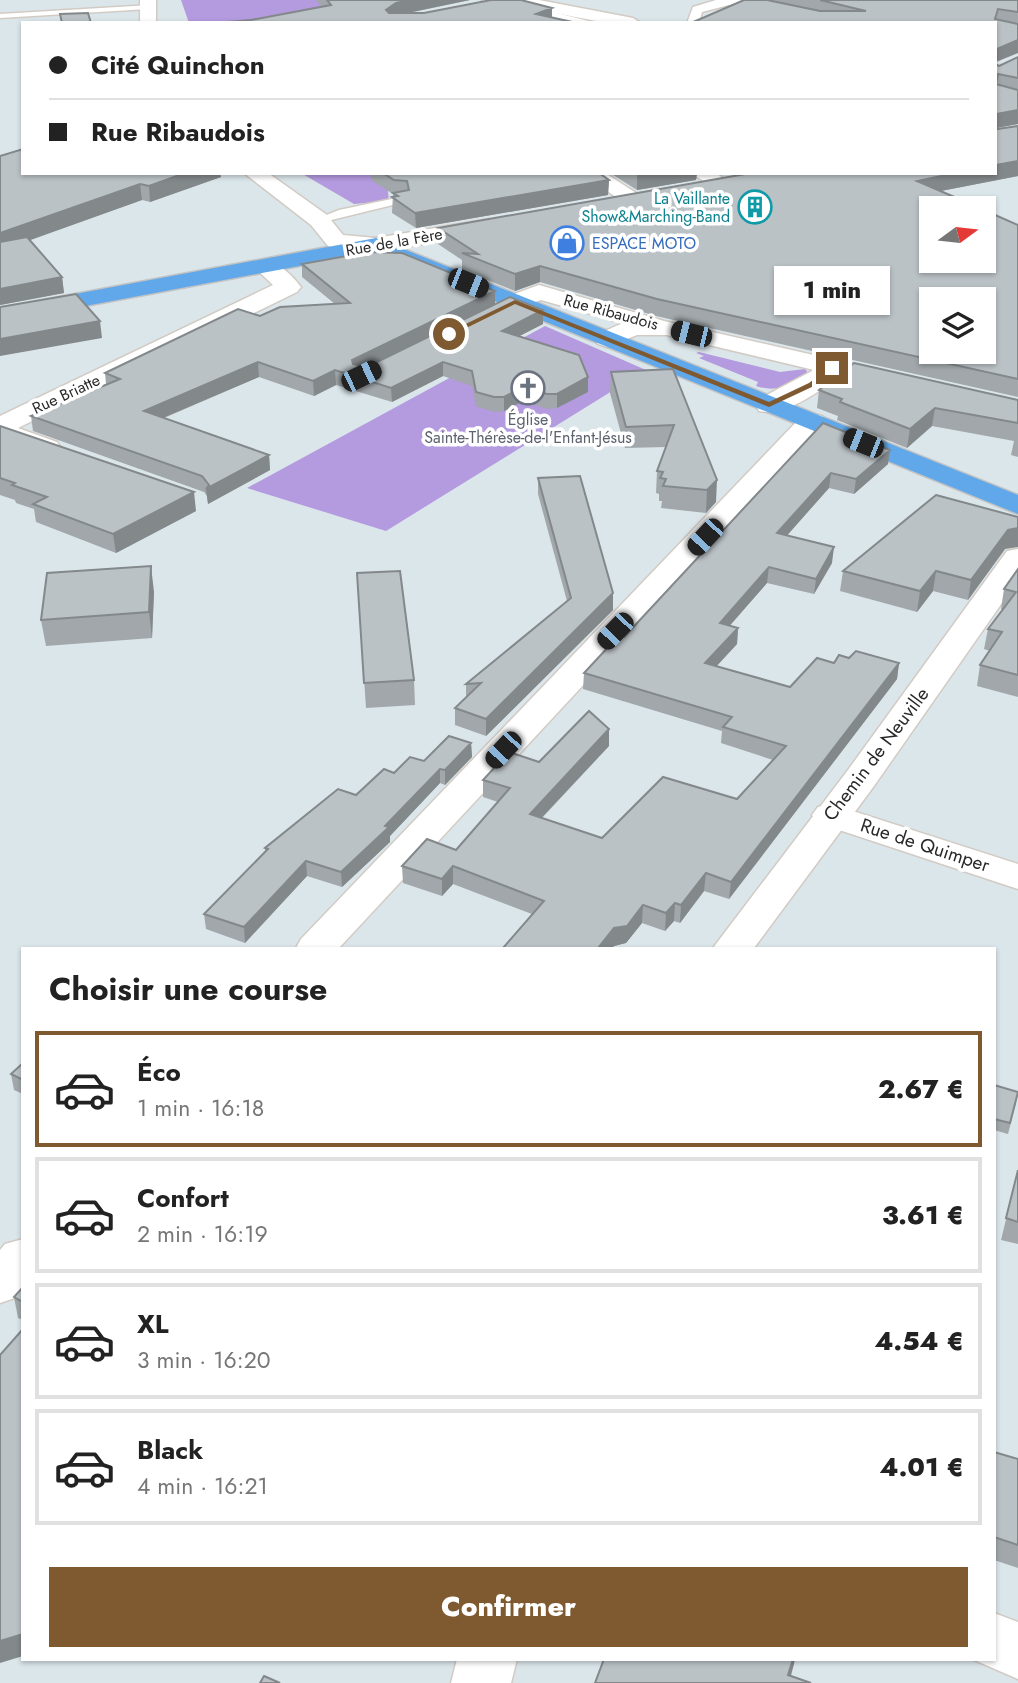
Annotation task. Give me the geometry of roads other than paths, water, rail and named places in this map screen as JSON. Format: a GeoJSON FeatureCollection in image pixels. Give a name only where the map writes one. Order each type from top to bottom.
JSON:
{"type":"FeatureCollection","features":[{"type":"Feature","properties":{"kind":"main road","name":"Rue de la Fère"},"geometry":{"type":"LineString","coordinates":[[0,315],[376,245]]}},
{"type":"Feature","properties":{"kind":"main road"},"geometry":{"type":"LineString","coordinates":[[376,245],[509,305],[607,339],[1018,505]]}},
{"type":"Feature","properties":{"kind":"street"},"geometry":{"type":"LineString","coordinates":[[471,8],[492,2],[515,0],[623,18]]}},
{"type":"Feature","properties":{"kind":"street"},"geometry":{"type":"LineString","coordinates":[[694,21],[697,10],[724,1],[762,2],[777,10]]}},
{"type":"Feature","properties":{"kind":"street"},"geometry":{"type":"LineString","coordinates":[[492,2],[582,21]]}},
{"type":"Feature","properties":{"kind":"street"},"geometry":{"type":"LineString","coordinates":[[257,175],[320,220],[336,241],[376,245]]}},
{"type":"Feature","properties":{"kind":"street"},"geometry":{"type":"LineString","coordinates":[[593,175],[636,200]]}},
{"type":"Feature","properties":{"kind":"street"},"geometry":{"type":"LineString","coordinates":[[704,175],[721,184]]}},
{"type":"Feature","properties":{"kind":"street"},"geometry":{"type":"LineString","coordinates":[[685,191],[748,180]]}},
{"type":"Feature","properties":{"kind":"street"},"geometry":{"type":"LineString","coordinates":[[609,205],[660,195]]}},
{"type":"Feature","properties":{"kind":"street","name":"Rue de la Fère"},"geometry":{"type":"LineString","coordinates":[[376,245],[515,221]]}},
{"type":"Feature","properties":{"kind":"street","name":"Rue Briatte"},"geometry":{"type":"LineString","coordinates":[[65,454],[6,433],[3,425],[289,287],[265,266]]}},
{"type":"Feature","properties":{"kind":"street","name":"Rue Ribaudois"},"geometry":{"type":"LineString","coordinates":[[509,305],[539,292],[667,328],[926,388]]}},
{"type":"Feature","properties":{"kind":"street","name":"Rue Ribaudois"},"geometry":{"type":"LineString","coordinates":[[607,339],[633,328],[667,328]]}},
{"type":"Feature","properties":{"kind":"street"},"geometry":{"type":"LineString","coordinates":[[769,405],[811,385],[832,368]]}},
{"type":"Feature","properties":{"kind":"street"},"geometry":{"type":"LineString","coordinates":[[317,947],[812,422]]}},
{"type":"Feature","properties":{"kind":"street","name":"Chemin de Neuville"},"geometry":{"type":"LineString","coordinates":[[734,947],[861,778],[1018,558]]}},
{"type":"Feature","properties":{"kind":"street","name":"Rue de Quimper"},"geometry":{"type":"LineString","coordinates":[[831,815],[1018,877]]}},
{"type":"Feature","properties":{"kind":"street"},"geometry":{"type":"LineString","coordinates":[[0,1283],[21,1260]]}},
{"type":"Feature","properties":{"kind":"street"},"geometry":{"type":"LineString","coordinates":[[996,1642],[1018,1651]]}},
{"type":"Feature","properties":{"kind":"street"},"geometry":{"type":"LineString","coordinates":[[481,1683],[486,1661]]}},
{"type":"Feature","properties":{"kind":"lane"},"geometry":{"type":"LineString","coordinates":[[0,16],[148,10]]}},
{"type":"Feature","properties":{"kind":"lane"},"geometry":{"type":"LineString","coordinates":[[320,220],[343,212],[401,200]]}},
{"type":"Feature","properties":{"kind":"place","name":"La Vaillante Show&Marching-Band"},"geometry":{"type":"Point","coordinates":[755,207]}},
{"type":"Feature","properties":{"kind":"place","name":"ESPACE MOTO"},"geometry":{"type":"Point","coordinates":[567,243]}},
{"type":"Feature","properties":{"kind":"place","name":"Église Sainte-Thérèse-de-l'Enfant-Jésus"},"geometry":{"type":"Point","coordinates":[528,388]}}]}
